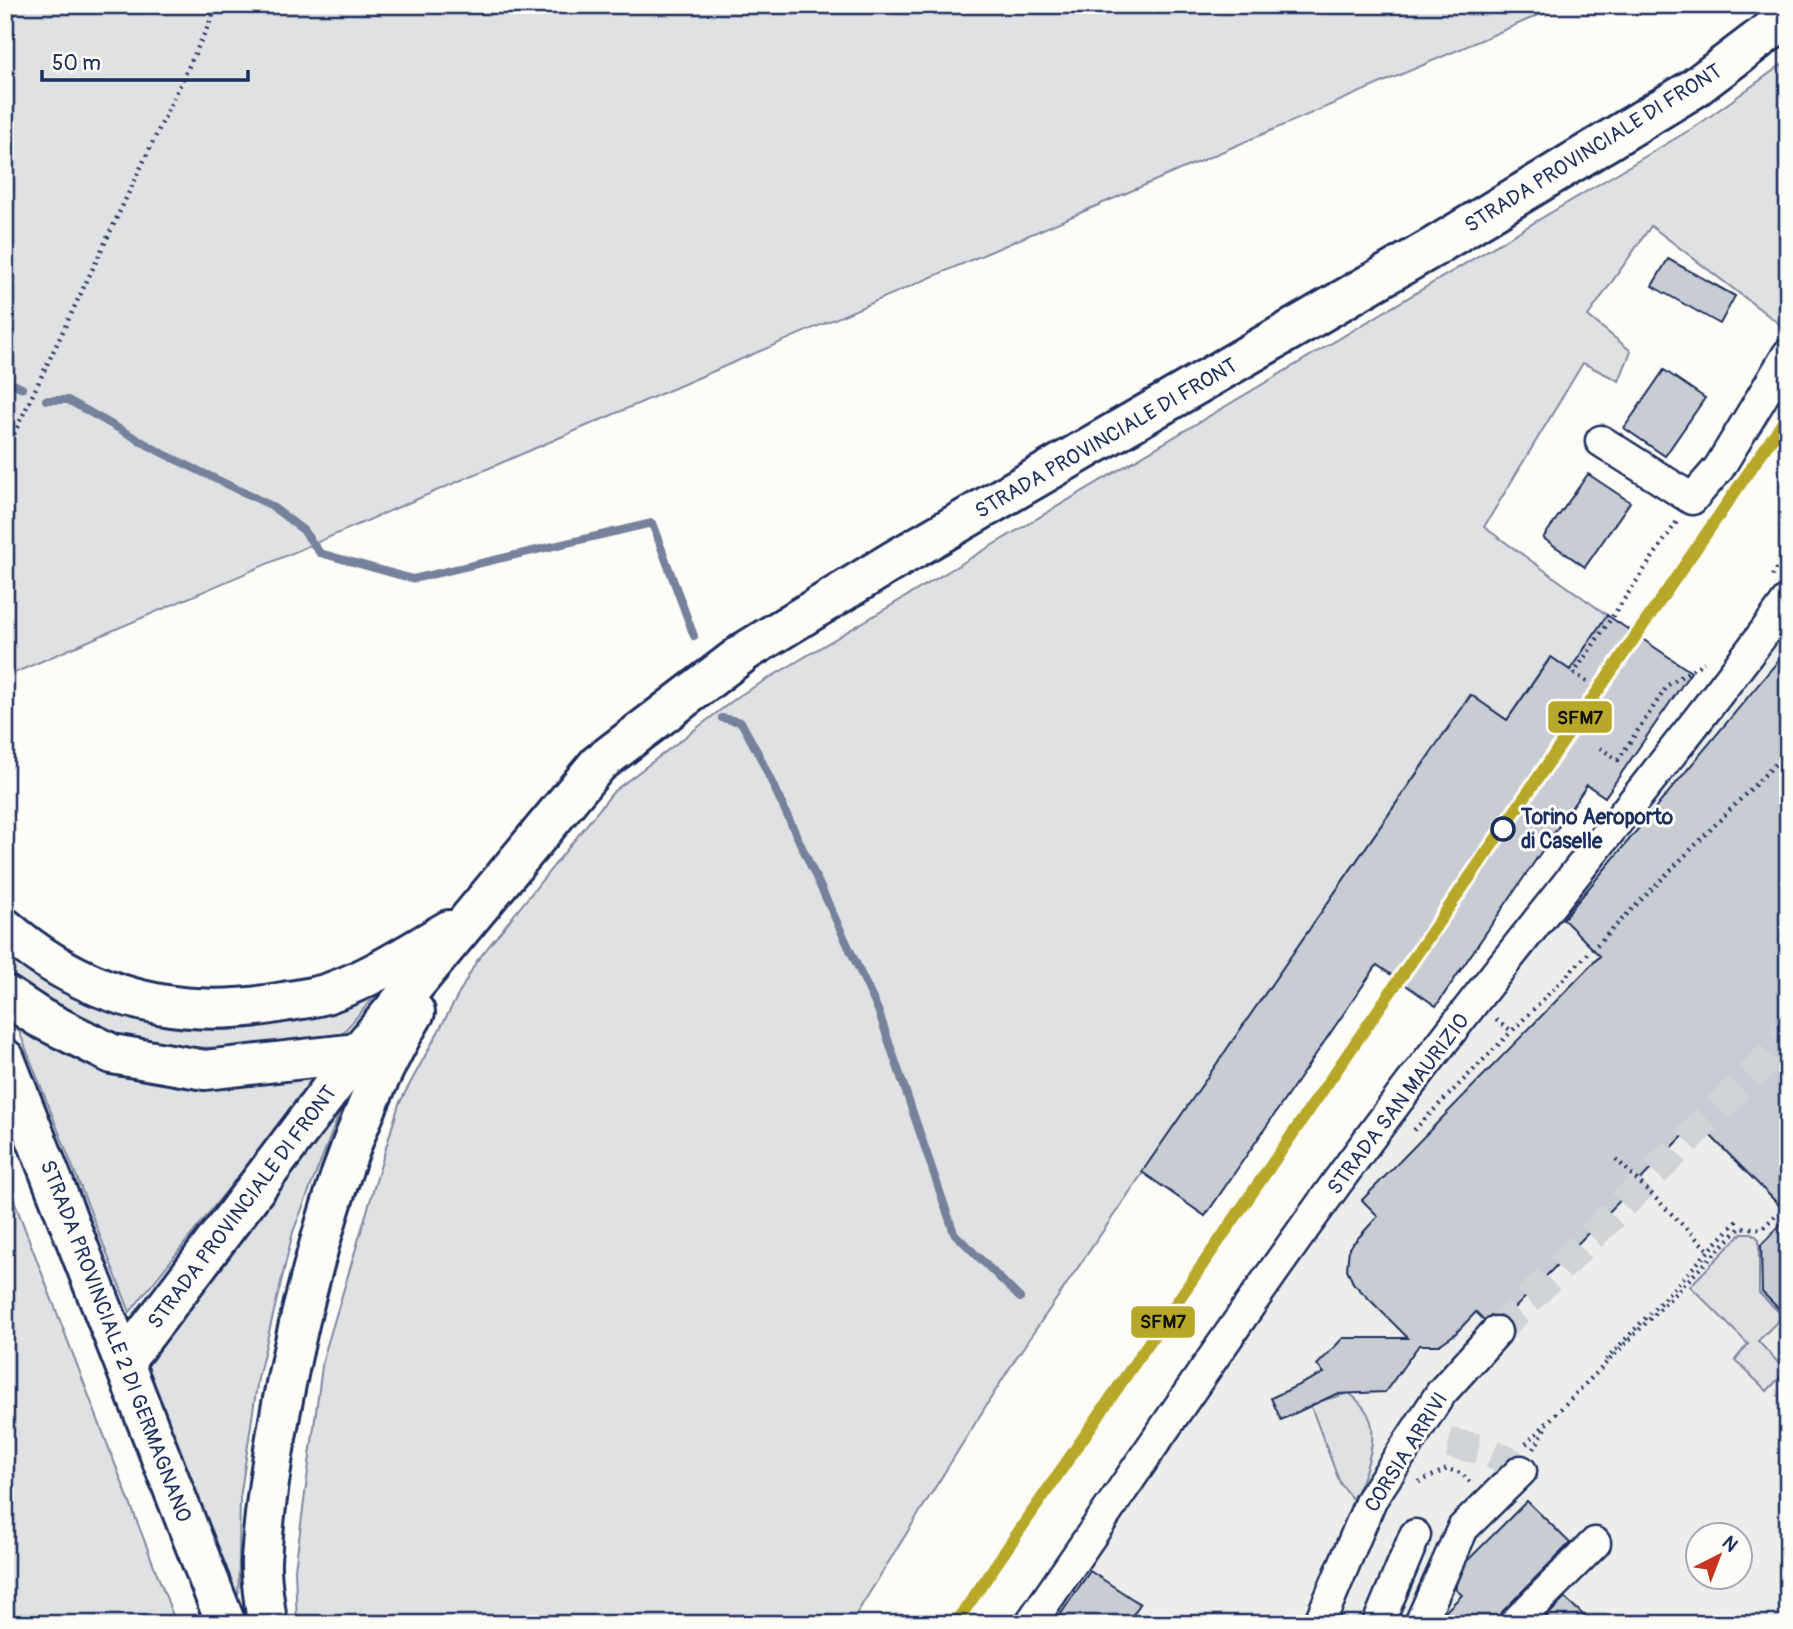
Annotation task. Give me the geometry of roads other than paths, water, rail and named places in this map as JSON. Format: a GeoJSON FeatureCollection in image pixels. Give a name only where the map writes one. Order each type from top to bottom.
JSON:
{"type":"FeatureCollection","features":[{"type":"Feature","properties":{"kind":"main road","name":"STRADA PROVINCIALE DI FRONT"},"geometry":{"type":"LineString","coordinates":[[125,1361],[358,1053],[598,764],[746,651],[905,554],[1456,234],[1693,89],[1788,17]]}},
{"type":"Feature","properties":{"kind":"main road"},"geometry":{"type":"LineString","coordinates":[[5,928],[29,949],[101,989],[163,1007],[239,1010],[330,993],[406,956],[472,917]]}},
{"type":"Feature","properties":{"kind":"main road"},"geometry":{"type":"LineString","coordinates":[[267,1624],[261,1563],[280,1406],[320,1235],[353,1138],[395,1047],[472,917]]}},
{"type":"Feature","properties":{"kind":"main road"},"geometry":{"type":"LineString","coordinates":[[5,995],[40,1018],[112,1054],[205,1070],[358,1053]]}},
{"type":"Feature","properties":{"kind":"main road","name":"STRADA PROVINCIALE 2 DI GERMAGNANO"},"geometry":{"type":"LineString","coordinates":[[5,1059],[226,1624]]}},
{"type":"Feature","properties":{"kind":"street"},"geometry":{"type":"LineString","coordinates":[[1601,441],[1692,499],[1719,468],[1788,354]]}},
{"type":"Feature","properties":{"kind":"street","name":"STRADA SAN MAURIZIO"},"geometry":{"type":"LineString","coordinates":[[1030,1624],[1381,1124],[1722,690],[1779,588]]}},
{"type":"Feature","properties":{"kind":"street","name":"CORSIA ARRIVI"},"geometry":{"type":"LineString","coordinates":[[1319,1624],[1371,1500],[1441,1393],[1496,1332]]}},
{"type":"Feature","properties":{"kind":"street"},"geometry":{"type":"LineString","coordinates":[[1420,1624],[1464,1528],[1523,1459]]}},
{"type":"Feature","properties":{"kind":"street"},"geometry":{"type":"LineString","coordinates":[[1378,1624],[1415,1535]]}},
{"type":"Feature","properties":{"kind":"street"},"geometry":{"type":"LineString","coordinates":[[1514,1624],[1595,1543]]}},
{"type":"Feature","properties":{"kind":"waterway"},"geometry":{"type":"LineString","coordinates":[[5,380],[22,388]]}},
{"type":"Feature","properties":{"kind":"waterway"},"geometry":{"type":"LineString","coordinates":[[46,400],[68,400],[162,453],[270,505],[303,530],[320,553],[413,579],[652,523],[694,636]]}},
{"type":"Feature","properties":{"kind":"waterway"},"geometry":{"type":"LineString","coordinates":[[722,718],[741,722],[759,755],[878,1010],[954,1233],[1020,1298]]}},
{"type":"Feature","properties":{"kind":"tunnel"},"geometry":{"type":"LineString","coordinates":[[1496,1332],[1788,1038]]}},
{"type":"Feature","properties":{"kind":"tunnel"},"geometry":{"type":"LineString","coordinates":[[1449,1443],[1485,1450],[1515,1465]]}},
{"type":"Feature","properties":{"kind":"place","name":"Torino Aeroporto di Caselle"},"geometry":{"type":"Point","coordinates":[1503,829]}}]}
